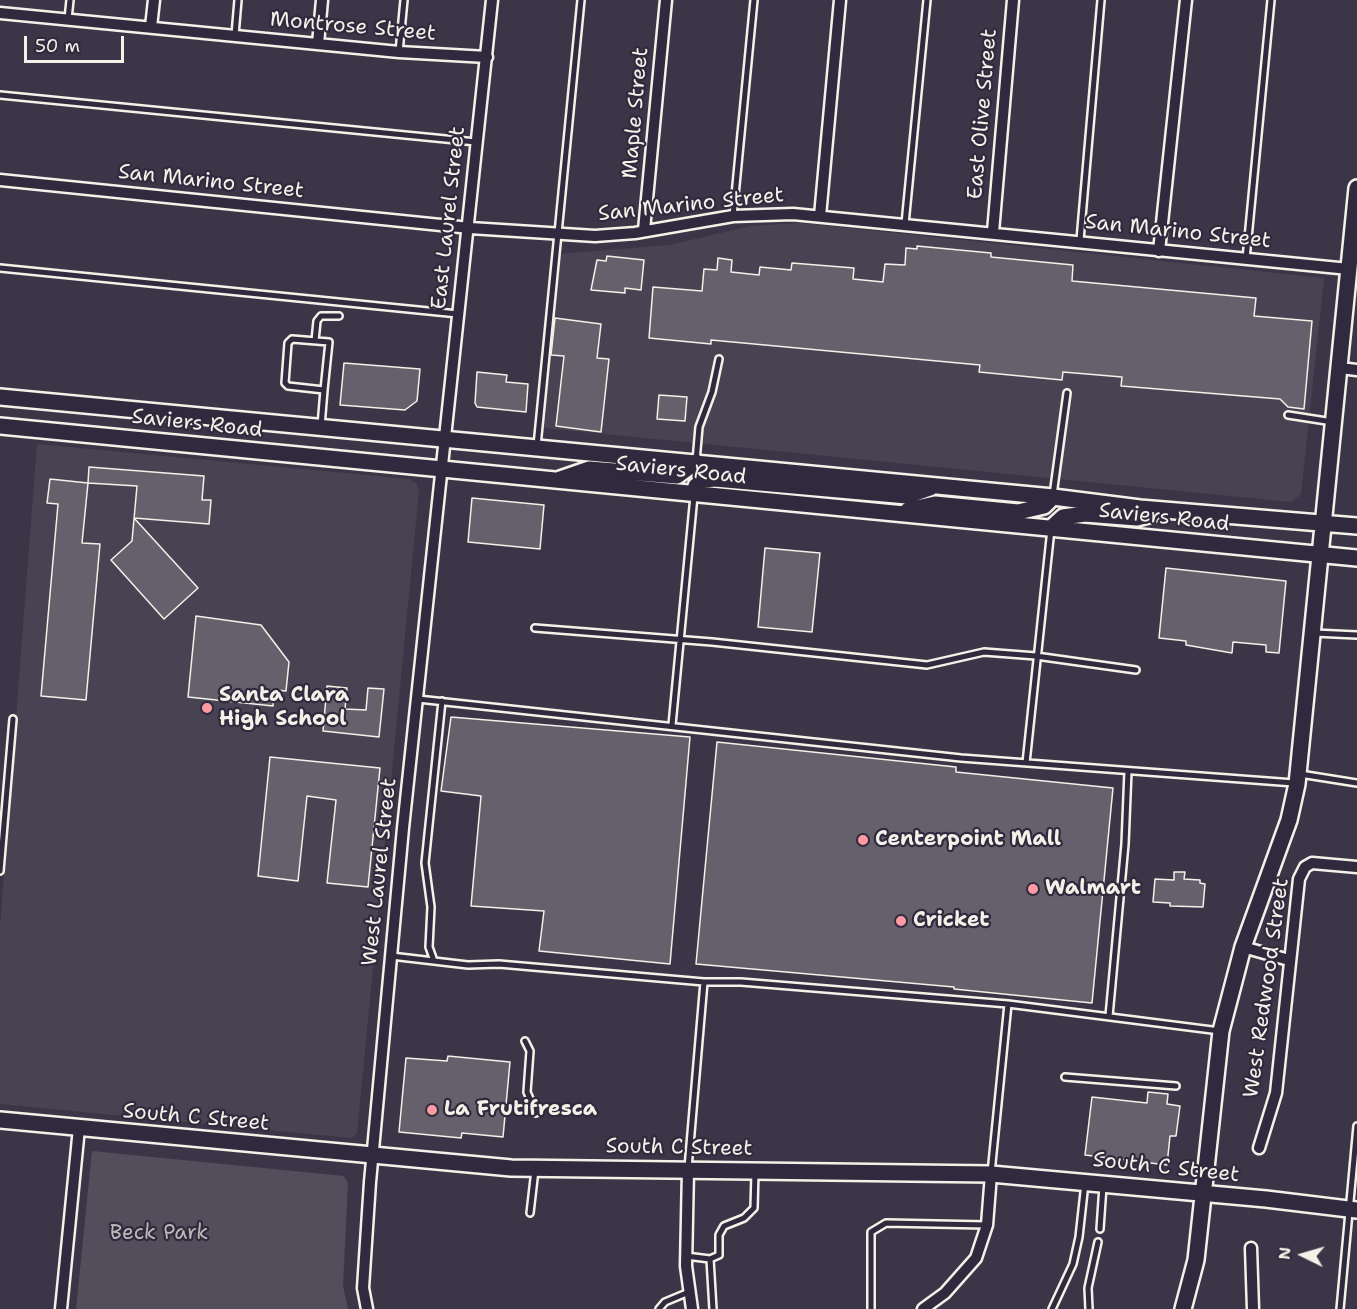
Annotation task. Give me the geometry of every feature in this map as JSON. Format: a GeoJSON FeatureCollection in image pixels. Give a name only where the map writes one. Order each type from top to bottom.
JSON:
{"type":"FeatureCollection","features":[{"type":"Feature","properties":{"kind":"main road"},"geometry":{"type":"LineString","coordinates":[[1183,1309],[1196,1260],[1221,1031],[1243,947],[1289,820],[1298,778],[1357,188]]}},
{"type":"Feature","properties":{"kind":"main road","name":"Saviers Road"},"geometry":{"type":"LineString","coordinates":[[0,397],[696,462],[1167,510],[1357,526]]}},
{"type":"Feature","properties":{"kind":"main road","name":"Saviers Road"},"geometry":{"type":"LineString","coordinates":[[0,426],[1357,558]]}},
{"type":"Feature","properties":{"kind":"main road"},"geometry":{"type":"LineString","coordinates":[[557,480],[589,469],[677,476],[696,462]]}},
{"type":"Feature","properties":{"kind":"main road"},"geometry":{"type":"LineString","coordinates":[[694,494],[696,486],[704,480],[715,478],[907,496],[936,486]]}},
{"type":"Feature","properties":{"kind":"main road"},"geometry":{"type":"LineString","coordinates":[[896,513],[935,504],[1018,512],[1044,506],[1053,497]]}},
{"type":"Feature","properties":{"kind":"main road"},"geometry":{"type":"LineString","coordinates":[[1051,528],[1063,517],[1085,513],[1137,518],[1167,510]]}},
{"type":"Feature","properties":{"kind":"main road","name":"South C Street"},"geometry":{"type":"LineString","coordinates":[[0,1120],[372,1156],[536,1168],[991,1174],[1266,1198],[1353,1210]]}},
{"type":"Feature","properties":{"kind":"street"},"geometry":{"type":"LineString","coordinates":[[151,27],[154,0]]}},
{"type":"Feature","properties":{"kind":"street"},"geometry":{"type":"LineString","coordinates":[[318,44],[322,0]]}},
{"type":"Feature","properties":{"kind":"street","name":"East Laurel Street"},"geometry":{"type":"LineString","coordinates":[[446,440],[458,314],[470,228],[476,142],[492,0]]}},
{"type":"Feature","properties":{"kind":"street","name":"Maple Street"},"geometry":{"type":"LineString","coordinates":[[644,230],[666,0]]}},
{"type":"Feature","properties":{"kind":"street"},"geometry":{"type":"LineString","coordinates":[[819,216],[840,0]]}},
{"type":"Feature","properties":{"kind":"street","name":"East Olive Street"},"geometry":{"type":"LineString","coordinates":[[993,232],[1013,0]]}},
{"type":"Feature","properties":{"kind":"street"},"geometry":{"type":"LineString","coordinates":[[1159,251],[1186,0]]}},
{"type":"Feature","properties":{"kind":"street","name":"Montrose Street"},"geometry":{"type":"LineString","coordinates":[[0,13],[399,52],[487,57]]}},
{"type":"Feature","properties":{"kind":"street","name":"San Marino Street"},"geometry":{"type":"LineString","coordinates":[[0,180],[470,228],[558,234],[595,236],[733,216],[771,213],[1080,240],[1159,251],[1349,268]]}},
{"type":"Feature","properties":{"kind":"street"},"geometry":{"type":"LineString","coordinates":[[1340,368],[1357,370]]}},
{"type":"Feature","properties":{"kind":"street","name":"West Laurel Street"},"geometry":{"type":"LineString","coordinates":[[367,1309],[363,1288],[372,1156],[446,440]]}},
{"type":"Feature","properties":{"kind":"street","name":"West Redwood Street"},"geometry":{"type":"LineString","coordinates":[[1259,1148],[1276,1093],[1299,879],[1305,867],[1312,863],[1357,867]]}},
{"type":"Feature","properties":{"kind":"street"},"geometry":{"type":"LineString","coordinates":[[1243,947],[1289,960]]}},
{"type":"Feature","properties":{"kind":"street"},"geometry":{"type":"LineString","coordinates":[[60,1309],[79,1128]]}},
{"type":"Feature","properties":{"kind":"street"},"geometry":{"type":"LineString","coordinates":[[688,1170],[686,1256],[692,1309]]}},
{"type":"Feature","properties":{"kind":"street"},"geometry":{"type":"LineString","coordinates":[[923,1309],[945,1293],[976,1258],[987,1225],[991,1174]]}},
{"type":"Feature","properties":{"kind":"street"},"geometry":{"type":"LineString","coordinates":[[1251,1248],[1253,1309]]}},
{"type":"Feature","properties":{"kind":"lane"},"geometry":{"type":"LineString","coordinates":[[69,19],[70,0]]}},
{"type":"Feature","properties":{"kind":"lane"},"geometry":{"type":"LineString","coordinates":[[235,35],[238,0]]}},
{"type":"Feature","properties":{"kind":"lane"},"geometry":{"type":"LineString","coordinates":[[399,52],[404,0]]}},
{"type":"Feature","properties":{"kind":"lane"},"geometry":{"type":"LineString","coordinates":[[537,447],[580,0]]}},
{"type":"Feature","properties":{"kind":"lane"},"geometry":{"type":"LineString","coordinates":[[733,216],[754,0]]}},
{"type":"Feature","properties":{"kind":"lane"},"geometry":{"type":"LineString","coordinates":[[905,224],[927,0]]}},
{"type":"Feature","properties":{"kind":"lane"},"geometry":{"type":"LineString","coordinates":[[1080,240],[1101,0]]}},
{"type":"Feature","properties":{"kind":"lane"},"geometry":{"type":"LineString","coordinates":[[1246,260],[1271,0]]}},
{"type":"Feature","properties":{"kind":"lane"},"geometry":{"type":"LineString","coordinates":[[0,95],[476,142]]}},
{"type":"Feature","properties":{"kind":"lane"},"geometry":{"type":"LineString","coordinates":[[0,268],[458,314]]}},
{"type":"Feature","properties":{"kind":"lane"},"geometry":{"type":"LineString","coordinates":[[315,341],[317,321],[321,316],[339,316]]}},
{"type":"Feature","properties":{"kind":"lane"},"geometry":{"type":"LineString","coordinates":[[321,428],[329,342],[292,339],[288,343],[285,383],[288,386],[324,390]]}},
{"type":"Feature","properties":{"kind":"lane"},"geometry":{"type":"LineString","coordinates":[[696,462],[699,427],[712,392],[719,359]]}},
{"type":"Feature","properties":{"kind":"lane"},"geometry":{"type":"LineString","coordinates":[[1053,497],[1067,393]]}},
{"type":"Feature","properties":{"kind":"lane"},"geometry":{"type":"LineString","coordinates":[[1288,415],[1334,422]]}},
{"type":"Feature","properties":{"kind":"lane"},"geometry":{"type":"LineString","coordinates":[[672,724],[694,494]]}},
{"type":"Feature","properties":{"kind":"lane"},"geometry":{"type":"LineString","coordinates":[[1026,763],[1035,656],[1051,528]]}},
{"type":"Feature","properties":{"kind":"lane"},"geometry":{"type":"LineString","coordinates":[[535,628],[680,639],[927,665],[984,652],[1035,656],[1136,670]]}},
{"type":"Feature","properties":{"kind":"lane"},"geometry":{"type":"LineString","coordinates":[[1312,633],[1357,635]]}},
{"type":"Feature","properties":{"kind":"lane"},"geometry":{"type":"LineString","coordinates":[[418,699],[1026,763],[1128,771],[1298,778],[1357,783]]}},
{"type":"Feature","properties":{"kind":"lane"},"geometry":{"type":"LineString","coordinates":[[434,961],[429,947],[431,907],[425,863],[442,701]]}},
{"type":"Feature","properties":{"kind":"lane"},"geometry":{"type":"LineString","coordinates":[[0,871],[13,720]]}},
{"type":"Feature","properties":{"kind":"lane"},"geometry":{"type":"LineString","coordinates":[[1109,1016],[1125,855],[1128,771]]}},
{"type":"Feature","properties":{"kind":"lane"},"geometry":{"type":"LineString","coordinates":[[391,956],[704,981],[760,982],[1008,1004],[1221,1031]]}},
{"type":"Feature","properties":{"kind":"lane"},"geometry":{"type":"LineString","coordinates":[[688,1170],[704,981]]}},
{"type":"Feature","properties":{"kind":"lane"},"geometry":{"type":"LineString","coordinates":[[991,1174],[1008,1004]]}},
{"type":"Feature","properties":{"kind":"lane"},"geometry":{"type":"LineString","coordinates":[[525,1041],[530,1051],[527,1092],[536,1113]]}},
{"type":"Feature","properties":{"kind":"lane"},"geometry":{"type":"LineString","coordinates":[[1065,1077],[1176,1086]]}},
{"type":"Feature","properties":{"kind":"lane"},"geometry":{"type":"LineString","coordinates":[[1340,1309],[1353,1210],[1357,1126]]}},
{"type":"Feature","properties":{"kind":"lane"},"geometry":{"type":"LineString","coordinates":[[530,1213],[536,1168]]}},
{"type":"Feature","properties":{"kind":"lane"},"geometry":{"type":"LineString","coordinates":[[686,1256],[711,1259],[719,1255],[719,1235],[724,1226],[744,1218],[754,1208],[755,1170]]}},
{"type":"Feature","properties":{"kind":"lane"},"geometry":{"type":"LineString","coordinates":[[1052,1309],[1072,1264],[1079,1237],[1085,1181]]}},
{"type":"Feature","properties":{"kind":"lane"},"geometry":{"type":"LineString","coordinates":[[1100,1229],[1103,1183]]}},
{"type":"Feature","properties":{"kind":"lane"},"geometry":{"type":"LineString","coordinates":[[871,1309],[871,1233],[886,1224],[987,1225]]}},
{"type":"Feature","properties":{"kind":"lane"},"geometry":{"type":"LineString","coordinates":[[1089,1309],[1088,1288],[1098,1242]]}},
{"type":"Feature","properties":{"kind":"lane"},"geometry":{"type":"LineString","coordinates":[[711,1259],[713,1309]]}},
{"type":"Feature","properties":{"kind":"lane"},"geometry":{"type":"LineString","coordinates":[[660,1309],[665,1302],[689,1292]]}},
{"type":"Feature","properties":{"kind":"shaded area"},"geometry":{"type":"Polygon","coordinates":[[[800,223],[1324,278],[1301,494],[1291,502],[544,428],[559,254],[669,245],[751,226],[800,223]]]}},
{"type":"Feature","properties":{"kind":"shaded area","name":"Santa Clara High School"},"geometry":{"type":"Polygon","coordinates":[[[37,444],[409,479],[416,483],[419,490],[357,1134],[351,1138],[0,1104],[0,926],[37,444]]]}},
{"type":"Feature","properties":{"kind":"green space","name":"Beck Park"},"geometry":{"type":"Polygon","coordinates":[[[92,1151],[344,1176],[348,1183],[343,1286],[348,1309],[76,1309],[92,1151]]]}},
{"type":"Feature","properties":{"kind":"building"},"geometry":{"type":"Polygon","coordinates":[[[917,246],[991,253],[991,257],[1073,265],[1072,281],[1256,298],[1254,316],[1312,321],[1304,409],[1288,407],[1280,399],[1121,386],[1122,377],[1063,372],[1062,380],[979,372],[980,365],[711,340],[711,344],[649,338],[653,287],[702,291],[704,269],[717,270],[718,258],[732,260],[731,272],[759,275],[760,267],[791,270],[792,263],[854,268],[853,279],[883,282],[885,264],[905,265],[906,248],[917,249],[917,246]]]}},
{"type":"Feature","properties":{"kind":"building"},"geometry":{"type":"Polygon","coordinates":[[[607,256],[644,260],[641,290],[625,288],[625,293],[591,290],[597,260],[606,261],[607,256]]]}},
{"type":"Feature","properties":{"kind":"building"},"geometry":{"type":"Polygon","coordinates":[[[555,318],[601,324],[597,358],[609,359],[601,432],[556,426],[564,356],[551,355],[555,318]]]}},
{"type":"Feature","properties":{"kind":"building"},"geometry":{"type":"Polygon","coordinates":[[[344,363],[420,369],[417,401],[405,410],[340,405],[344,363]]]}},
{"type":"Feature","properties":{"kind":"building"},"geometry":{"type":"Polygon","coordinates":[[[477,372],[507,375],[506,382],[528,384],[526,412],[477,407],[475,403],[477,372]]]}},
{"type":"Feature","properties":{"kind":"building"},"geometry":{"type":"Polygon","coordinates":[[[659,395],[687,397],[685,421],[657,419],[659,395]]]}},
{"type":"Feature","properties":{"kind":"building"},"geometry":{"type":"Polygon","coordinates":[[[89,467],[204,476],[202,500],[211,500],[209,524],[134,518],[137,486],[88,483],[89,467]]]}},
{"type":"Feature","properties":{"kind":"building"},"geometry":{"type":"Polygon","coordinates":[[[50,479],[88,483],[82,543],[100,544],[86,700],[41,696],[58,504],[47,503],[50,479]]]}},
{"type":"Feature","properties":{"kind":"building"},"geometry":{"type":"Polygon","coordinates":[[[472,498],[544,505],[540,549],[468,542],[472,498]]]}},
{"type":"Feature","properties":{"kind":"building"},"geometry":{"type":"Polygon","coordinates":[[[134,518],[198,588],[164,619],[111,560],[132,541],[134,518]]]}},
{"type":"Feature","properties":{"kind":"building"},"geometry":{"type":"Polygon","coordinates":[[[765,548],[820,553],[812,632],[758,627],[765,548]]]}},
{"type":"Feature","properties":{"kind":"building"},"geometry":{"type":"Polygon","coordinates":[[[1166,568],[1286,581],[1279,653],[1266,652],[1266,645],[1233,642],[1232,653],[1186,645],[1186,641],[1159,638],[1166,568]]]}},
{"type":"Feature","properties":{"kind":"building"},"geometry":{"type":"Polygon","coordinates":[[[196,616],[261,625],[289,662],[286,691],[274,690],[273,706],[188,697],[196,616]]]}},
{"type":"Feature","properties":{"kind":"building"},"geometry":{"type":"Polygon","coordinates":[[[327,686],[347,688],[345,709],[366,710],[368,688],[384,689],[379,737],[323,731],[327,686]]]}},
{"type":"Feature","properties":{"kind":"building"},"geometry":{"type":"Polygon","coordinates":[[[451,717],[690,737],[670,964],[539,951],[544,911],[471,906],[481,796],[441,791],[451,717]]]}},
{"type":"Feature","properties":{"kind":"building"},"geometry":{"type":"Polygon","coordinates":[[[717,742],[956,767],[956,772],[1113,788],[1092,1003],[954,989],[954,987],[696,964],[717,742]]]}},
{"type":"Feature","properties":{"kind":"building"},"geometry":{"type":"Polygon","coordinates":[[[270,757],[380,768],[368,887],[327,883],[336,800],[307,796],[298,881],[258,876],[270,757]]]}},
{"type":"Feature","properties":{"kind":"building"},"geometry":{"type":"Polygon","coordinates":[[[1174,872],[1185,872],[1184,879],[1200,880],[1200,883],[1205,884],[1203,907],[1170,906],[1170,903],[1153,902],[1155,879],[1174,880],[1174,872]]]}},
{"type":"Feature","properties":{"kind":"building"},"geometry":{"type":"Polygon","coordinates":[[[448,1056],[510,1062],[503,1137],[462,1133],[461,1138],[399,1132],[406,1058],[447,1061],[448,1056]]]}},
{"type":"Feature","properties":{"kind":"building"},"geometry":{"type":"Polygon","coordinates":[[[1148,1092],[1168,1094],[1167,1104],[1180,1106],[1176,1136],[1170,1136],[1167,1165],[1085,1155],[1092,1097],[1147,1103],[1148,1092]]]}},
{"type":"Feature","properties":{"kind":"place","name":"Santa Clara High School"},"geometry":{"type":"Point","coordinates":[207,708]}},
{"type":"Feature","properties":{"kind":"place","name":"Centerpoint Mall"},"geometry":{"type":"Point","coordinates":[863,840]}},
{"type":"Feature","properties":{"kind":"place","name":"Walmart"},"geometry":{"type":"Point","coordinates":[1033,889]}},
{"type":"Feature","properties":{"kind":"place","name":"Cricket"},"geometry":{"type":"Point","coordinates":[901,921]}},
{"type":"Feature","properties":{"kind":"place","name":"La Frutifresca"},"geometry":{"type":"Point","coordinates":[432,1110]}}]}
